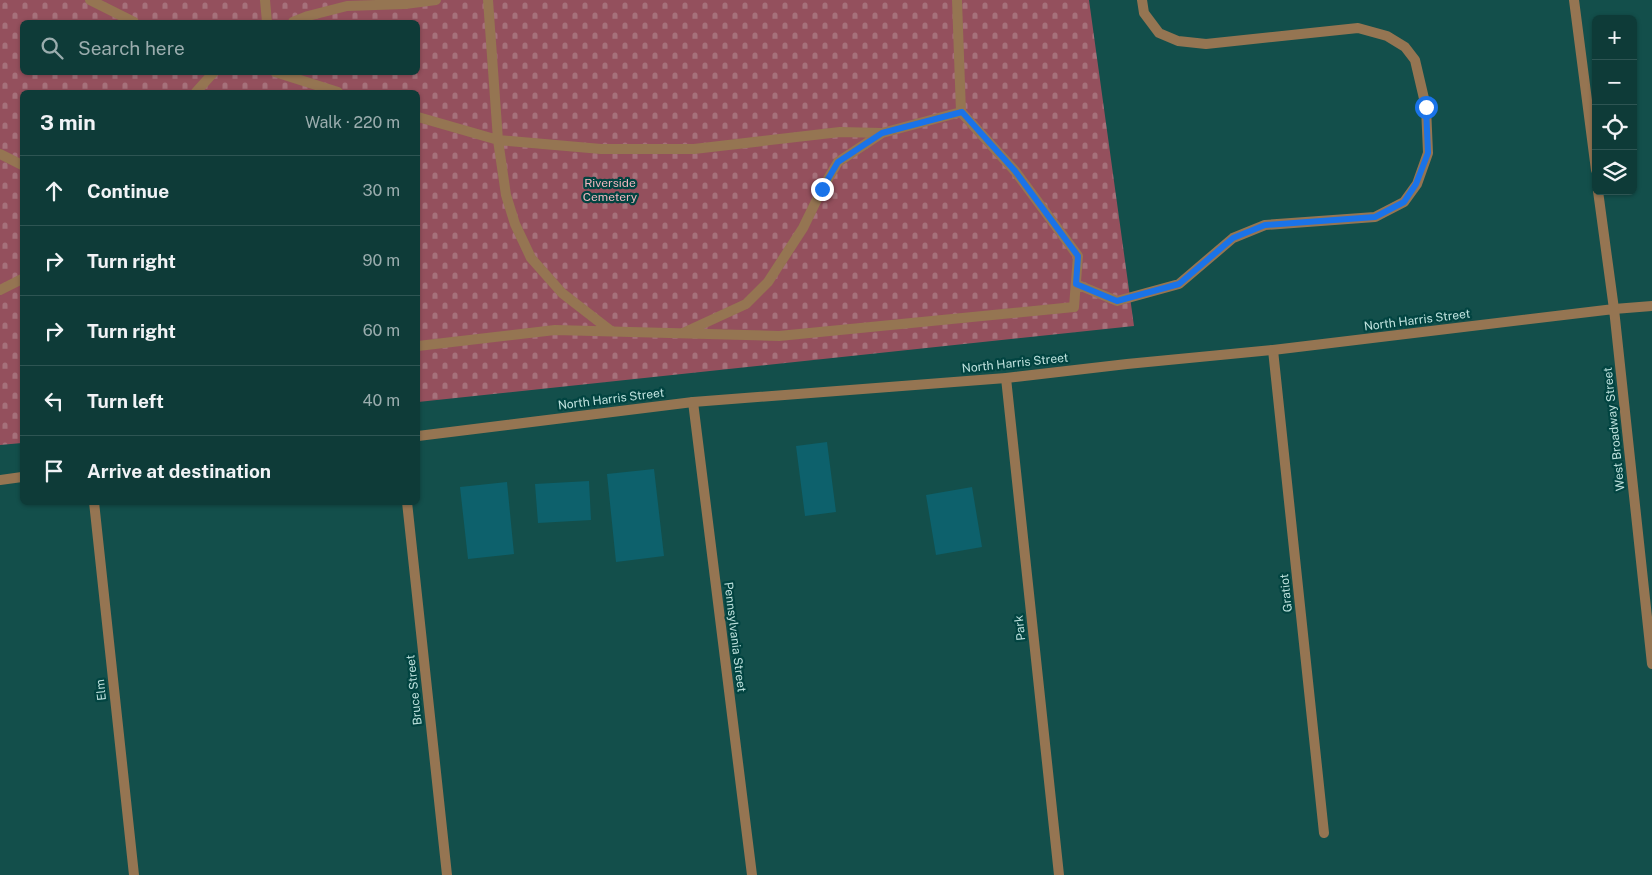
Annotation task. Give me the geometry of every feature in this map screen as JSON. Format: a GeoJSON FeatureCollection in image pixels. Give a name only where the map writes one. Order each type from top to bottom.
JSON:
{"type":"FeatureCollection","features":[{"type":"Feature","properties":{"kind":"street"},"geometry":{"type":"LineString","coordinates":[[90,0],[130,20]]}},
{"type":"Feature","properties":{"kind":"street"},"geometry":{"type":"LineString","coordinates":[[265,0],[267,20]]}},
{"type":"Feature","properties":{"kind":"street"},"geometry":{"type":"LineString","coordinates":[[298,20],[347,6],[406,4],[436,0]]}},
{"type":"Feature","properties":{"kind":"street"},"geometry":{"type":"LineString","coordinates":[[488,0],[498,140],[506,195],[515,224],[531,258],[562,293],[611,331]]}},
{"type":"Feature","properties":{"kind":"street"},"geometry":{"type":"LineString","coordinates":[[420,346],[555,330],[779,336],[1074,308],[1078,256],[1015,171],[962,112],[958,0]]}},
{"type":"Feature","properties":{"kind":"street"},"geometry":{"type":"LineString","coordinates":[[1076,284],[1117,301],[1179,284],[1233,238],[1265,225],[1375,217],[1404,202],[1416,184],[1428,153],[1426,107],[1415,60],[1405,47],[1387,36],[1358,28],[1206,44],[1178,41],[1159,33],[1144,13],[1142,0]]}},
{"type":"Feature","properties":{"kind":"street"},"geometry":{"type":"LineString","coordinates":[[1574,0],[1593,150]]}},
{"type":"Feature","properties":{"kind":"street"},"geometry":{"type":"LineString","coordinates":[[198,90],[211,75]]}},
{"type":"Feature","properties":{"kind":"street"},"geometry":{"type":"LineString","coordinates":[[284,75],[332,90]]}},
{"type":"Feature","properties":{"kind":"street"},"geometry":{"type":"LineString","coordinates":[[420,118],[498,140],[601,149],[694,149],[840,132],[882,133],[962,112]]}},
{"type":"Feature","properties":{"kind":"street"},"geometry":{"type":"LineString","coordinates":[[682,333],[746,304],[768,282],[803,228],[838,162],[882,133]]}},
{"type":"Feature","properties":{"kind":"street"},"geometry":{"type":"LineString","coordinates":[[0,154],[20,164]]}},
{"type":"Feature","properties":{"kind":"street","name":"West Broadway Street"},"geometry":{"type":"LineString","coordinates":[[1599,195],[1614,309],[1652,664]]}},
{"type":"Feature","properties":{"kind":"street"},"geometry":{"type":"LineString","coordinates":[[0,290],[20,280]]}},
{"type":"Feature","properties":{"kind":"street","name":"North Harris Street"},"geometry":{"type":"LineString","coordinates":[[420,436],[693,402],[1006,378],[1273,350],[1652,306]]}},
{"type":"Feature","properties":{"kind":"street","name":"Gratiot"},"geometry":{"type":"LineString","coordinates":[[1273,350],[1324,833]]}},
{"type":"Feature","properties":{"kind":"street","name":"Park"},"geometry":{"type":"LineString","coordinates":[[1006,378],[1059,875]]}},
{"type":"Feature","properties":{"kind":"street","name":"Pennsylvania Street"},"geometry":{"type":"LineString","coordinates":[[693,402],[752,875]]}},
{"type":"Feature","properties":{"kind":"street"},"geometry":{"type":"LineString","coordinates":[[0,480],[20,478]]}},
{"type":"Feature","properties":{"kind":"street","name":"Elm"},"geometry":{"type":"LineString","coordinates":[[94,505],[134,875]]}},
{"type":"Feature","properties":{"kind":"street","name":"Bruce Street"},"geometry":{"type":"LineString","coordinates":[[407,505],[447,875]]}},
{"type":"Feature","properties":{"kind":"green space","name":"Riverside Cemetery"},"geometry":{"type":"Polygon","coordinates":[[[0,0],[1089,0],[1134,326],[420,402],[420,90],[20,90],[20,443],[0,445],[0,0]]]}},
{"type":"Feature","properties":{"kind":"building"},"geometry":{"type":"Polygon","coordinates":[[[827,442],[836,512],[805,516],[796,446],[827,442]]]}},
{"type":"Feature","properties":{"kind":"building"},"geometry":{"type":"Polygon","coordinates":[[[654,469],[664,556],[616,562],[607,474],[654,469]]]}},
{"type":"Feature","properties":{"kind":"building"},"geometry":{"type":"Polygon","coordinates":[[[589,481],[591,520],[538,523],[535,484],[589,481]]]}},
{"type":"Feature","properties":{"kind":"building"},"geometry":{"type":"Polygon","coordinates":[[[507,482],[514,554],[468,559],[460,487],[507,482]]]}},
{"type":"Feature","properties":{"kind":"building"},"geometry":{"type":"Polygon","coordinates":[[[972,487],[982,547],[936,555],[926,495],[972,487]]]}},
{"type":"Feature","properties":{"kind":"route"},"geometry":{"type":"LineString","coordinates":[[822,189],[838,162],[882,133],[962,112],[1015,171],[1078,256],[1076,284],[1117,301],[1179,284],[1233,238],[1265,225],[1375,217],[1404,202],[1416,184],[1428,153],[1426,107]]}}]}
